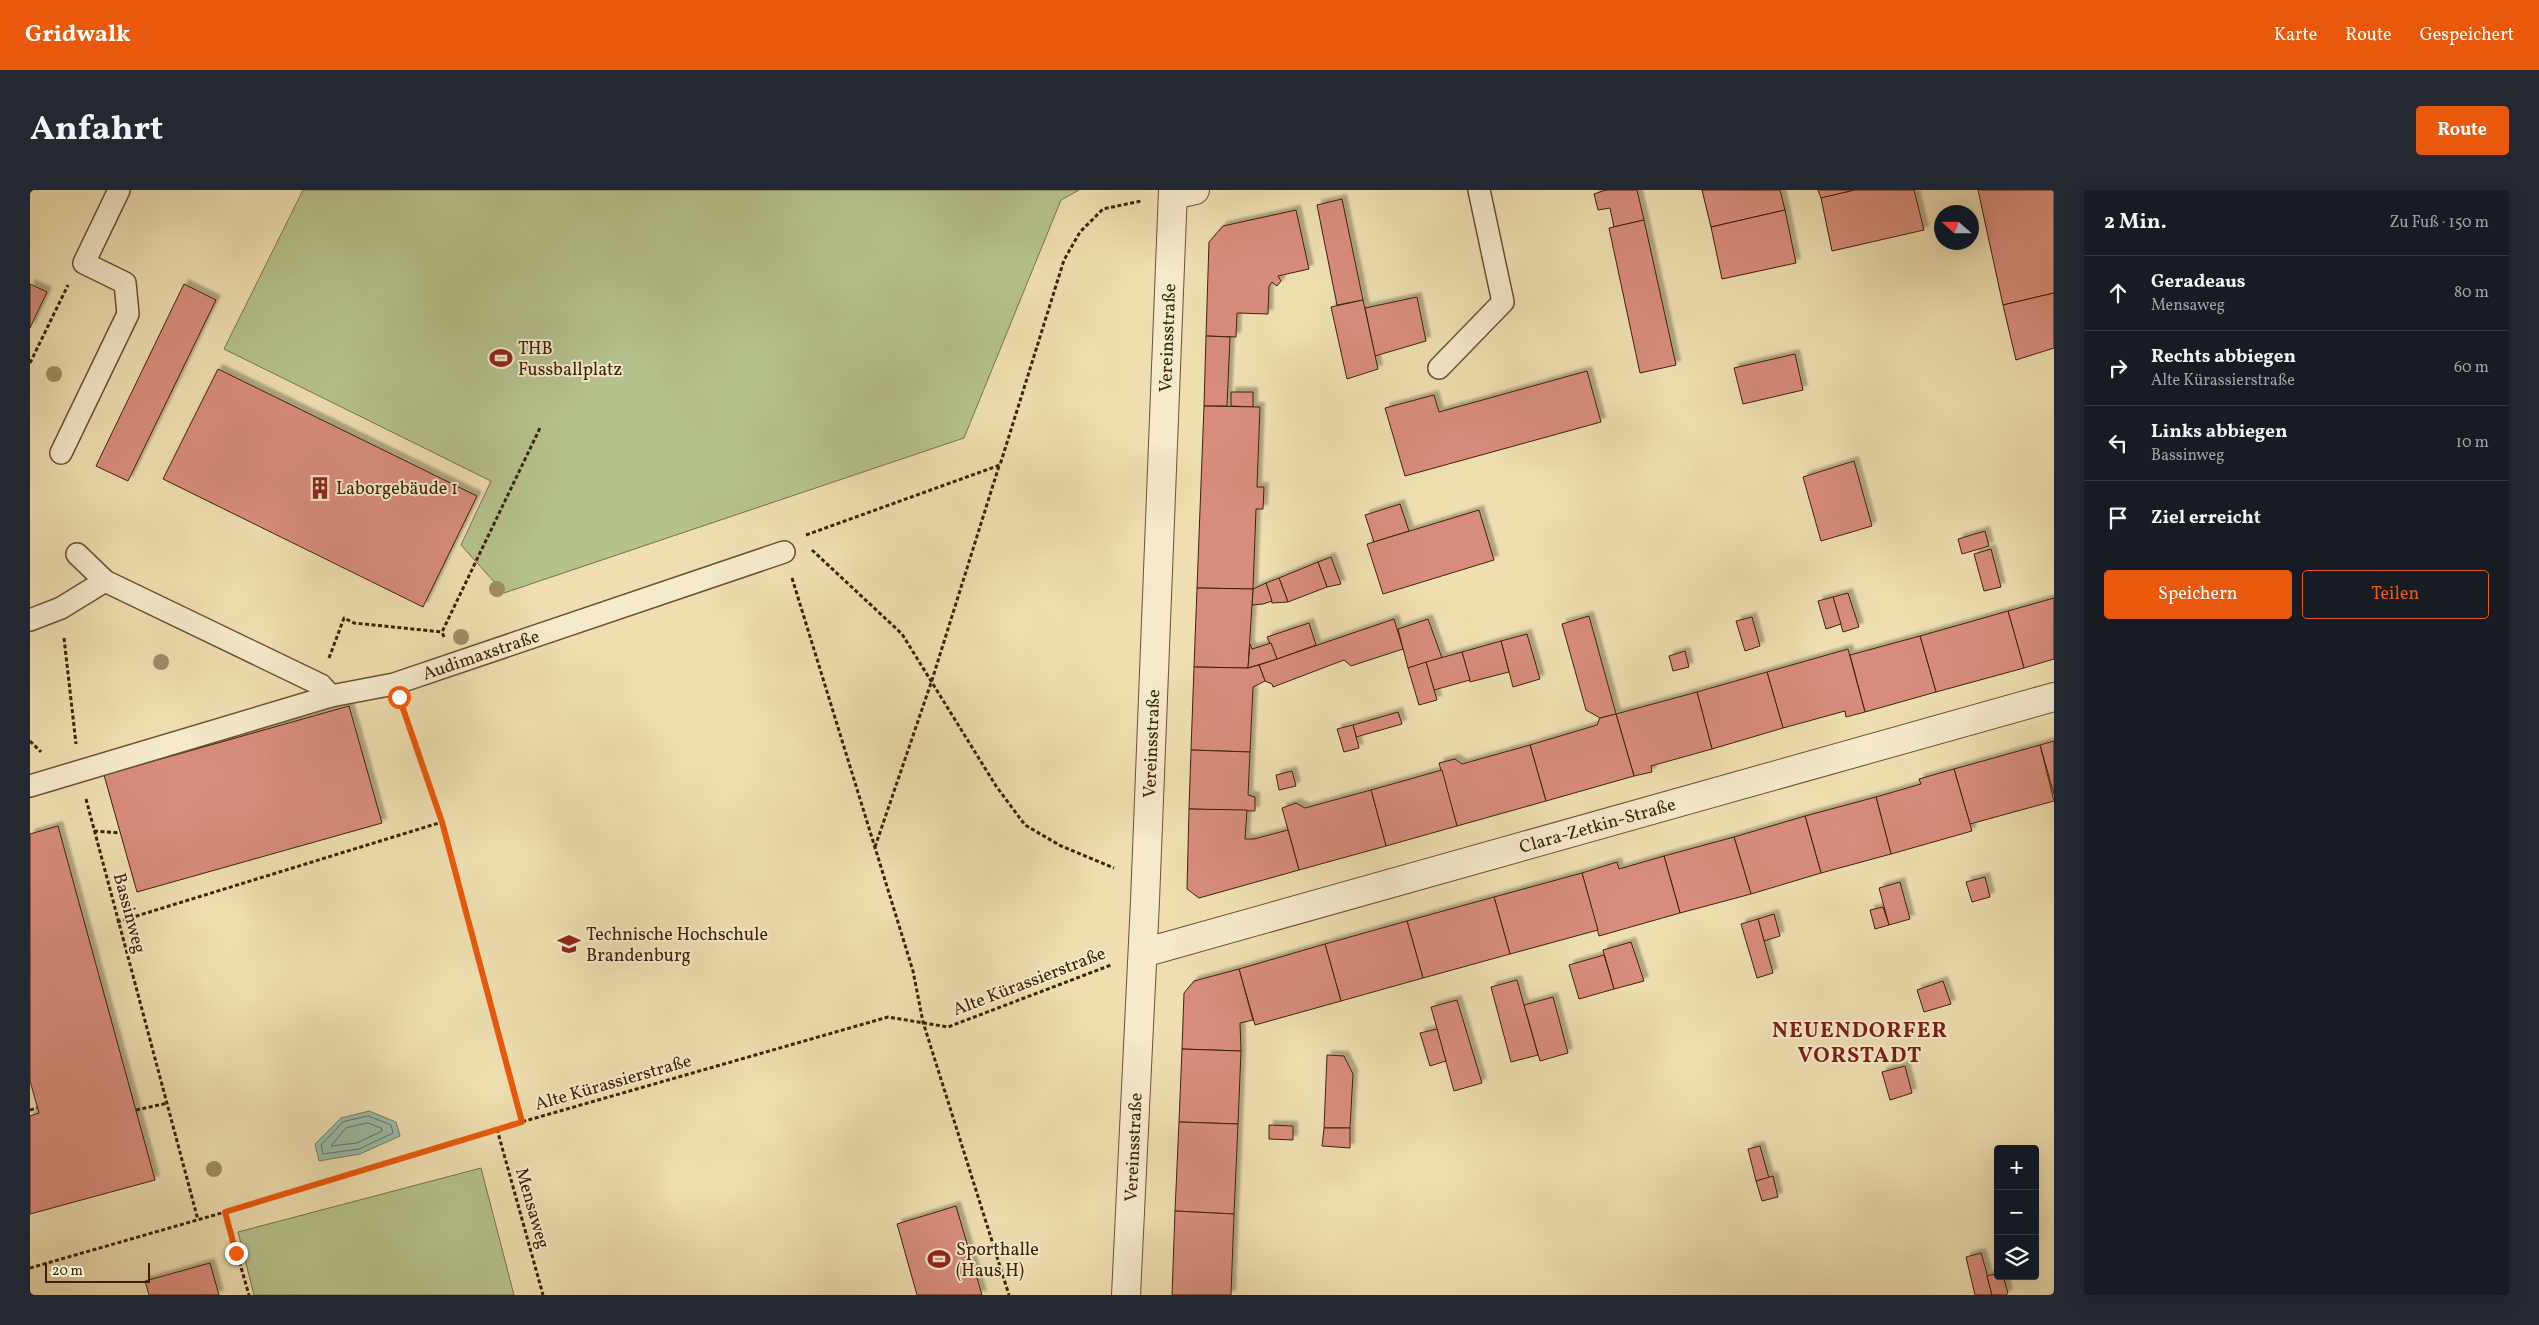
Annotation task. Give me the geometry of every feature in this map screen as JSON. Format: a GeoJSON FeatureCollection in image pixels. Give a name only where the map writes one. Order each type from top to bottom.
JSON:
{"type":"FeatureCollection","features":[{"type":"Feature","properties":{"kind":"street","name":"Vereinsstraße"},"geometry":{"type":"LineString","coordinates":[[1126,1295],[1180,192]]}},
{"type":"Feature","properties":{"kind":"street","name":"Clara-Zetkin-Straße"},"geometry":{"type":"LineString","coordinates":[[1143,953],[2054,697]]}},
{"type":"Feature","properties":{"kind":"lane"},"geometry":{"type":"LineString","coordinates":[[61,453],[128,314],[125,283],[84,263],[119,190]]}},
{"type":"Feature","properties":{"kind":"lane"},"geometry":{"type":"LineString","coordinates":[[1439,368],[1503,302],[1479,190]]}},
{"type":"Feature","properties":{"kind":"lane","name":"Audimaxstraße"},"geometry":{"type":"LineString","coordinates":[[30,786],[326,690],[394,684],[784,552]]}},
{"type":"Feature","properties":{"kind":"lane"},"geometry":{"type":"LineString","coordinates":[[77,554],[105,581],[326,690]]}},
{"type":"Feature","properties":{"kind":"lane"},"geometry":{"type":"LineString","coordinates":[[30,620],[61,608],[105,581]]}},
{"type":"Feature","properties":{"kind":"path"},"geometry":{"type":"LineString","coordinates":[[875,848],[932,680],[1064,260],[1080,232],[1103,209],[1180,192]]}},
{"type":"Feature","properties":{"kind":"path"},"geometry":{"type":"LineString","coordinates":[[30,363],[76,268],[84,263]]}},
{"type":"Feature","properties":{"kind":"path"},"geometry":{"type":"LineString","coordinates":[[455,664],[442,632],[540,428]]}},
{"type":"Feature","properties":{"kind":"path"},"geometry":{"type":"LineString","coordinates":[[1000,465],[799,538],[784,552],[912,971],[923,1022],[1009,1295]]}},
{"type":"Feature","properties":{"kind":"path"},"geometry":{"type":"LineString","coordinates":[[799,538],[902,634],[996,786],[1025,825],[1061,846],[1146,880]]}},
{"type":"Feature","properties":{"kind":"path","name":"Bassinweg"},"geometry":{"type":"LineString","coordinates":[[61,608],[79,770],[117,922],[168,1103],[198,1220]]}},
{"type":"Feature","properties":{"kind":"path"},"geometry":{"type":"LineString","coordinates":[[326,690],[344,618],[354,623],[442,632]]}},
{"type":"Feature","properties":{"kind":"path"},"geometry":{"type":"LineString","coordinates":[[394,684],[442,822],[522,1122]]}},
{"type":"Feature","properties":{"kind":"path"},"geometry":{"type":"LineString","coordinates":[[117,922],[442,822]]}},
{"type":"Feature","properties":{"kind":"path"},"geometry":{"type":"LineString","coordinates":[[94,831],[120,832]]}},
{"type":"Feature","properties":{"kind":"path","name":"Alte Kürassierstraße"},"geometry":{"type":"LineString","coordinates":[[30,1268],[225,1212],[497,1129],[888,1016],[948,1026],[1143,953]]}},
{"type":"Feature","properties":{"kind":"path"},"geometry":{"type":"LineString","coordinates":[[136,1110],[168,1103]]}},
{"type":"Feature","properties":{"kind":"path"},"geometry":{"type":"LineString","coordinates":[[30,1110],[37,1108]]}},
{"type":"Feature","properties":{"kind":"path","name":"Mensaweg"},"geometry":{"type":"LineString","coordinates":[[497,1129],[544,1295]]}},
{"type":"Feature","properties":{"kind":"path"},"geometry":{"type":"LineString","coordinates":[[225,1212],[249,1295]]}},
{"type":"Feature","properties":{"kind":"green space"},"geometry":{"type":"Polygon","coordinates":[[[303,190],[1079,190],[1061,200],[964,438],[504,593],[461,545],[491,481],[224,349],[303,190]]]}},
{"type":"Feature","properties":{"kind":"green space"},"geometry":{"type":"Polygon","coordinates":[[[481,1168],[514,1295],[254,1295],[238,1232],[481,1168]]]}},
{"type":"Feature","properties":{"kind":"water"},"geometry":{"type":"Polygon","coordinates":[[[369,1111],[396,1122],[400,1136],[360,1154],[319,1161],[315,1144],[341,1118],[369,1111]]]}},
{"type":"Feature","properties":{"kind":"building"},"geometry":{"type":"Polygon","coordinates":[[[1606,190],[1637,190],[1644,220],[1614,227],[1610,208],[1598,210],[1594,194],[1606,190]]]}},
{"type":"Feature","properties":{"kind":"building"},"geometry":{"type":"Polygon","coordinates":[[[1702,190],[1780,190],[1785,210],[1711,227],[1702,190]]]}},
{"type":"Feature","properties":{"kind":"building"},"geometry":{"type":"Polygon","coordinates":[[[1818,190],[1855,190],[1821,198],[1818,190]]]}},
{"type":"Feature","properties":{"kind":"building"},"geometry":{"type":"Polygon","coordinates":[[[1855,190],[1914,190],[1924,230],[1832,251],[1821,198],[1855,190]]]}},
{"type":"Feature","properties":{"kind":"building"},"geometry":{"type":"Polygon","coordinates":[[[1978,190],[2054,190],[2054,293],[2003,305],[1978,190]]]}},
{"type":"Feature","properties":{"kind":"building"},"geometry":{"type":"Polygon","coordinates":[[[1342,199],[1363,300],[1337,305],[1317,205],[1342,199]]]}},
{"type":"Feature","properties":{"kind":"building"},"geometry":{"type":"Polygon","coordinates":[[[1296,210],[1309,269],[1278,276],[1281,281],[1277,286],[1272,282],[1269,286],[1268,314],[1237,313],[1236,337],[1206,336],[1209,242],[1223,226],[1296,210]]]}},
{"type":"Feature","properties":{"kind":"building"},"geometry":{"type":"Polygon","coordinates":[[[1785,210],[1796,263],[1722,279],[1711,227],[1785,210]]]}},
{"type":"Feature","properties":{"kind":"building"},"geometry":{"type":"Polygon","coordinates":[[[1644,220],[1676,365],[1640,373],[1609,228],[1644,220]]]}},
{"type":"Feature","properties":{"kind":"building"},"geometry":{"type":"Polygon","coordinates":[[[30,284],[47,292],[30,328],[30,284]]]}},
{"type":"Feature","properties":{"kind":"building"},"geometry":{"type":"Polygon","coordinates":[[[184,284],[216,300],[128,481],[96,466],[184,284]]]}},
{"type":"Feature","properties":{"kind":"building"},"geometry":{"type":"Polygon","coordinates":[[[2054,293],[2054,348],[2016,360],[2003,305],[2054,293]]]}},
{"type":"Feature","properties":{"kind":"building"},"geometry":{"type":"Polygon","coordinates":[[[1417,297],[1426,341],[1375,356],[1365,308],[1417,297]]]}},
{"type":"Feature","properties":{"kind":"building"},"geometry":{"type":"Polygon","coordinates":[[[1363,300],[1378,369],[1347,379],[1331,307],[1363,300]]]}},
{"type":"Feature","properties":{"kind":"building"},"geometry":{"type":"Polygon","coordinates":[[[1206,336],[1230,337],[1227,406],[1204,406],[1206,336]]]}},
{"type":"Feature","properties":{"kind":"building"},"geometry":{"type":"Polygon","coordinates":[[[1795,354],[1803,390],[1743,404],[1734,368],[1795,354]]]}},
{"type":"Feature","properties":{"kind":"building","name":"Laborgebäude 1"},"geometry":{"type":"Polygon","coordinates":[[[218,369],[477,496],[423,607],[163,479],[218,369]]]}},
{"type":"Feature","properties":{"kind":"building"},"geometry":{"type":"Polygon","coordinates":[[[1587,371],[1601,422],[1405,476],[1385,408],[1434,395],[1439,412],[1587,371]]]}},
{"type":"Feature","properties":{"kind":"building"},"geometry":{"type":"Polygon","coordinates":[[[1231,392],[1253,392],[1253,407],[1231,406],[1231,392]]]}},
{"type":"Feature","properties":{"kind":"building"},"geometry":{"type":"Polygon","coordinates":[[[1204,406],[1260,407],[1257,487],[1264,487],[1263,509],[1256,509],[1253,589],[1197,588],[1204,406]]]}},
{"type":"Feature","properties":{"kind":"building"},"geometry":{"type":"Polygon","coordinates":[[[1854,461],[1872,526],[1821,541],[1803,477],[1854,461]]]}},
{"type":"Feature","properties":{"kind":"building"},"geometry":{"type":"Polygon","coordinates":[[[1400,504],[1409,531],[1374,542],[1365,515],[1400,504]]]}},
{"type":"Feature","properties":{"kind":"building"},"geometry":{"type":"Polygon","coordinates":[[[1479,510],[1494,560],[1383,594],[1367,544],[1479,510]]]}},
{"type":"Feature","properties":{"kind":"building"},"geometry":{"type":"Polygon","coordinates":[[[1985,531],[1989,546],[1962,554],[1958,539],[1985,531]]]}},
{"type":"Feature","properties":{"kind":"building"},"geometry":{"type":"Polygon","coordinates":[[[1991,549],[2001,587],[1984,591],[1974,554],[1991,549]]]}},
{"type":"Feature","properties":{"kind":"building"},"geometry":{"type":"Polygon","coordinates":[[[1331,557],[1341,584],[1327,587],[1318,562],[1331,557]]]}},
{"type":"Feature","properties":{"kind":"building"},"geometry":{"type":"Polygon","coordinates":[[[1318,562],[1327,587],[1288,602],[1279,578],[1318,562]]]}},
{"type":"Feature","properties":{"kind":"building"},"geometry":{"type":"Polygon","coordinates":[[[1279,578],[1288,602],[1272,603],[1266,583],[1279,578]]]}},
{"type":"Feature","properties":{"kind":"building"},"geometry":{"type":"Polygon","coordinates":[[[1266,583],[1272,601],[1252,605],[1253,589],[1266,583]]]}},
{"type":"Feature","properties":{"kind":"building"},"geometry":{"type":"Polygon","coordinates":[[[1197,588],[1253,589],[1248,668],[1194,667],[1197,588]]]}},
{"type":"Feature","properties":{"kind":"building"},"geometry":{"type":"Polygon","coordinates":[[[1848,593],[1859,627],[1843,632],[1833,597],[1848,593]]]}},
{"type":"Feature","properties":{"kind":"building"},"geometry":{"type":"Polygon","coordinates":[[[1833,597],[1841,624],[1826,629],[1818,601],[1833,597]]]}},
{"type":"Feature","properties":{"kind":"building"},"geometry":{"type":"Polygon","coordinates":[[[2054,598],[2054,659],[2024,668],[2008,611],[2054,598]]]}},
{"type":"Feature","properties":{"kind":"building"},"geometry":{"type":"Polygon","coordinates":[[[2008,611],[2024,668],[1936,692],[1920,636],[2008,611]]]}},
{"type":"Feature","properties":{"kind":"building"},"geometry":{"type":"Polygon","coordinates":[[[1589,616],[1616,714],[1600,718],[1586,710],[1562,624],[1589,616]]]}},
{"type":"Feature","properties":{"kind":"building"},"geometry":{"type":"Polygon","coordinates":[[[1752,617],[1760,646],[1745,651],[1736,621],[1752,617]]]}},
{"type":"Feature","properties":{"kind":"building"},"geometry":{"type":"Polygon","coordinates":[[[1394,619],[1403,649],[1351,666],[1344,660],[1273,687],[1272,684],[1265,681],[1259,665],[1394,619]]]}},
{"type":"Feature","properties":{"kind":"building"},"geometry":{"type":"Polygon","coordinates":[[[1428,619],[1442,658],[1408,668],[1398,629],[1428,619]]]}},
{"type":"Feature","properties":{"kind":"building"},"geometry":{"type":"Polygon","coordinates":[[[1309,623],[1316,645],[1277,659],[1267,637],[1309,623]]]}},
{"type":"Feature","properties":{"kind":"building"},"geometry":{"type":"Polygon","coordinates":[[[1527,634],[1540,679],[1513,687],[1501,641],[1527,634]]]}},
{"type":"Feature","properties":{"kind":"building"},"geometry":{"type":"Polygon","coordinates":[[[1920,636],[1936,692],[1865,712],[1850,655],[1920,636]]]}},
{"type":"Feature","properties":{"kind":"building"},"geometry":{"type":"Polygon","coordinates":[[[1501,641],[1509,672],[1470,682],[1462,652],[1501,641]]]}},
{"type":"Feature","properties":{"kind":"building"},"geometry":{"type":"Polygon","coordinates":[[[1271,643],[1277,659],[1248,668],[1250,644],[1252,649],[1271,643]]]}},
{"type":"Feature","properties":{"kind":"building"},"geometry":{"type":"Polygon","coordinates":[[[1848,649],[1865,712],[1846,717],[1845,711],[1783,728],[1767,672],[1848,649]]]}},
{"type":"Feature","properties":{"kind":"building"},"geometry":{"type":"Polygon","coordinates":[[[1685,651],[1689,667],[1673,671],[1669,656],[1685,651]]]}},
{"type":"Feature","properties":{"kind":"building"},"geometry":{"type":"Polygon","coordinates":[[[1462,652],[1470,680],[1434,690],[1426,662],[1462,652]]]}},
{"type":"Feature","properties":{"kind":"building"},"geometry":{"type":"Polygon","coordinates":[[[1426,662],[1437,700],[1419,705],[1408,668],[1426,662]]]}},
{"type":"Feature","properties":{"kind":"building"},"geometry":{"type":"Polygon","coordinates":[[[1259,665],[1265,681],[1253,687],[1250,752],[1191,750],[1194,667],[1248,668],[1259,665]]]}},
{"type":"Feature","properties":{"kind":"building"},"geometry":{"type":"Polygon","coordinates":[[[1767,672],[1783,728],[1712,749],[1697,692],[1767,672]]]}},
{"type":"Feature","properties":{"kind":"building"},"geometry":{"type":"Polygon","coordinates":[[[1697,692],[1712,749],[1651,766],[1652,772],[1634,776],[1616,714],[1697,692]]]}},
{"type":"Feature","properties":{"kind":"building"},"geometry":{"type":"Polygon","coordinates":[[[349,706],[382,823],[137,892],[104,775],[349,706]]]}},
{"type":"Feature","properties":{"kind":"building"},"geometry":{"type":"Polygon","coordinates":[[[1398,712],[1402,724],[1356,737],[1353,725],[1398,712]]]}},
{"type":"Feature","properties":{"kind":"building"},"geometry":{"type":"Polygon","coordinates":[[[1616,714],[1634,776],[1546,801],[1530,745],[1597,725],[1600,718],[1616,714]]]}},
{"type":"Feature","properties":{"kind":"building"},"geometry":{"type":"Polygon","coordinates":[[[1353,725],[1359,748],[1344,752],[1337,729],[1353,725]]]}},
{"type":"Feature","properties":{"kind":"building"},"geometry":{"type":"Polygon","coordinates":[[[2054,741],[2054,794],[2040,745],[2054,741]]]}},
{"type":"Feature","properties":{"kind":"building"},"geometry":{"type":"Polygon","coordinates":[[[1530,745],[1546,801],[1457,826],[1439,763],[1455,759],[1462,764],[1530,745]]]}},
{"type":"Feature","properties":{"kind":"building"},"geometry":{"type":"Polygon","coordinates":[[[2040,745],[2054,801],[1970,824],[1954,769],[2040,745]]]}},
{"type":"Feature","properties":{"kind":"building"},"geometry":{"type":"Polygon","coordinates":[[[1191,750],[1250,752],[1248,795],[1255,797],[1255,811],[1189,809],[1191,750]]]}},
{"type":"Feature","properties":{"kind":"building"},"geometry":{"type":"Polygon","coordinates":[[[1954,769],[1972,831],[1891,854],[1876,797],[1921,784],[1919,779],[1954,769]]]}},
{"type":"Feature","properties":{"kind":"building"},"geometry":{"type":"Polygon","coordinates":[[[1442,770],[1457,826],[1386,846],[1371,790],[1442,770]]]}},
{"type":"Feature","properties":{"kind":"building"},"geometry":{"type":"Polygon","coordinates":[[[1292,771],[1296,786],[1279,790],[1276,775],[1292,771]]]}},
{"type":"Feature","properties":{"kind":"building"},"geometry":{"type":"Polygon","coordinates":[[[1371,790],[1386,846],[1299,870],[1282,808],[1296,803],[1305,808],[1371,790]]]}},
{"type":"Feature","properties":{"kind":"building"},"geometry":{"type":"Polygon","coordinates":[[[1876,797],[1891,854],[1821,873],[1805,816],[1876,797]]]}},
{"type":"Feature","properties":{"kind":"building"},"geometry":{"type":"Polygon","coordinates":[[[1189,809],[1247,810],[1245,839],[1254,839],[1288,830],[1299,870],[1199,898],[1187,889],[1189,809]]]}},
{"type":"Feature","properties":{"kind":"building"},"geometry":{"type":"Polygon","coordinates":[[[1805,816],[1821,873],[1751,894],[1734,837],[1805,816]]]}},
{"type":"Feature","properties":{"kind":"building"},"geometry":{"type":"Polygon","coordinates":[[[58,826],[155,1180],[30,1214],[30,1116],[39,1113],[30,1081],[30,834],[58,826]]]}},
{"type":"Feature","properties":{"kind":"building"},"geometry":{"type":"Polygon","coordinates":[[[1734,837],[1751,894],[1680,913],[1664,856],[1734,837]]]}},
{"type":"Feature","properties":{"kind":"building"},"geometry":{"type":"Polygon","coordinates":[[[1664,856],[1680,913],[1599,936],[1582,873],[1617,862],[1619,869],[1664,856]]]}},
{"type":"Feature","properties":{"kind":"building"},"geometry":{"type":"Polygon","coordinates":[[[1582,873],[1598,930],[1510,954],[1494,897],[1582,873]]]}},
{"type":"Feature","properties":{"kind":"building"},"geometry":{"type":"Polygon","coordinates":[[[1985,877],[1990,897],[1972,902],[1966,882],[1985,877]]]}},
{"type":"Feature","properties":{"kind":"building"},"geometry":{"type":"Polygon","coordinates":[[[1900,882],[1910,919],[1889,925],[1879,888],[1900,882]]]}},
{"type":"Feature","properties":{"kind":"building"},"geometry":{"type":"Polygon","coordinates":[[[1494,897],[1510,954],[1423,978],[1407,921],[1494,897]]]}},
{"type":"Feature","properties":{"kind":"building"},"geometry":{"type":"Polygon","coordinates":[[[1883,907],[1889,925],[1875,929],[1870,910],[1883,907]]]}},
{"type":"Feature","properties":{"kind":"building"},"geometry":{"type":"Polygon","coordinates":[[[1774,914],[1780,936],[1764,941],[1758,919],[1774,914]]]}},
{"type":"Feature","properties":{"kind":"building"},"geometry":{"type":"Polygon","coordinates":[[[1758,919],[1773,973],[1757,978],[1741,924],[1758,919]]]}},
{"type":"Feature","properties":{"kind":"building"},"geometry":{"type":"Polygon","coordinates":[[[1407,921],[1423,978],[1341,1001],[1325,944],[1407,921]]]}},
{"type":"Feature","properties":{"kind":"building"},"geometry":{"type":"Polygon","coordinates":[[[1631,942],[1644,981],[1614,989],[1603,950],[1631,942]]]}},
{"type":"Feature","properties":{"kind":"building"},"geometry":{"type":"Polygon","coordinates":[[[1325,944],[1341,1001],[1255,1025],[1239,969],[1325,944]]]}},
{"type":"Feature","properties":{"kind":"building"},"geometry":{"type":"Polygon","coordinates":[[[1604,955],[1614,989],[1579,999],[1569,965],[1604,955]]]}},
{"type":"Feature","properties":{"kind":"building"},"geometry":{"type":"Polygon","coordinates":[[[1239,969],[1253,1020],[1240,1023],[1241,1051],[1182,1049],[1184,993],[1194,981],[1239,969]]]}},
{"type":"Feature","properties":{"kind":"building"},"geometry":{"type":"Polygon","coordinates":[[[1517,980],[1538,1055],[1511,1062],[1491,987],[1517,980]]]}},
{"type":"Feature","properties":{"kind":"building"},"geometry":{"type":"Polygon","coordinates":[[[1943,981],[1951,1004],[1924,1012],[1917,990],[1943,981]]]}},
{"type":"Feature","properties":{"kind":"building"},"geometry":{"type":"Polygon","coordinates":[[[1553,997],[1568,1053],[1540,1061],[1524,1005],[1553,997]]]}},
{"type":"Feature","properties":{"kind":"building"},"geometry":{"type":"Polygon","coordinates":[[[1457,1000],[1482,1083],[1454,1091],[1431,1007],[1457,1000]]]}},
{"type":"Feature","properties":{"kind":"building"},"geometry":{"type":"Polygon","coordinates":[[[1437,1029],[1446,1061],[1430,1066],[1420,1033],[1437,1029]]]}},
{"type":"Feature","properties":{"kind":"building"},"geometry":{"type":"Polygon","coordinates":[[[1182,1049],[1241,1051],[1238,1124],[1179,1122],[1182,1049]]]}},
{"type":"Feature","properties":{"kind":"building"},"geometry":{"type":"Polygon","coordinates":[[[1327,1055],[1344,1056],[1353,1074],[1350,1128],[1324,1128],[1327,1055]]]}},
{"type":"Feature","properties":{"kind":"building"},"geometry":{"type":"Polygon","coordinates":[[[1905,1066],[1912,1093],[1890,1100],[1882,1072],[1905,1066]]]}},
{"type":"Feature","properties":{"kind":"building"},"geometry":{"type":"Polygon","coordinates":[[[1179,1122],[1238,1124],[1234,1214],[1175,1211],[1179,1122]]]}},
{"type":"Feature","properties":{"kind":"building"},"geometry":{"type":"Polygon","coordinates":[[[1269,1125],[1293,1126],[1293,1140],[1269,1139],[1269,1125]]]}},
{"type":"Feature","properties":{"kind":"building"},"geometry":{"type":"Polygon","coordinates":[[[1324,1128],[1350,1128],[1350,1148],[1322,1146],[1324,1128]]]}},
{"type":"Feature","properties":{"kind":"building"},"geometry":{"type":"Polygon","coordinates":[[[1760,1146],[1769,1178],[1756,1181],[1748,1149],[1760,1146]]]}},
{"type":"Feature","properties":{"kind":"building"},"geometry":{"type":"Polygon","coordinates":[[[1773,1176],[1778,1197],[1762,1201],[1756,1181],[1773,1176]]]}},
{"type":"Feature","properties":{"kind":"building","name":"Sporthalle (Haus H)"},"geometry":{"type":"Polygon","coordinates":[[[956,1206],[982,1295],[917,1295],[897,1224],[956,1206]]]}},
{"type":"Feature","properties":{"kind":"building"},"geometry":{"type":"Polygon","coordinates":[[[1175,1211],[1234,1214],[1231,1295],[1172,1295],[1175,1211]]]}},
{"type":"Feature","properties":{"kind":"building"},"geometry":{"type":"Polygon","coordinates":[[[1981,1253],[1992,1295],[1975,1295],[1966,1257],[1981,1253]]]}},
{"type":"Feature","properties":{"kind":"building"},"geometry":{"type":"Polygon","coordinates":[[[210,1263],[219,1295],[149,1295],[145,1281],[210,1263]]]}},
{"type":"Feature","properties":{"kind":"building"},"geometry":{"type":"Polygon","coordinates":[[[1994,1274],[1994,1280],[2004,1280],[2008,1293],[2006,1295],[1992,1295],[1987,1276],[1994,1274]]]}},
{"type":"Feature","properties":{"kind":"place","name":"THB Fussballplatz"},"geometry":{"type":"Point","coordinates":[501,358]}},
{"type":"Feature","properties":{"kind":"place","name":"Laborgebäude 1"},"geometry":{"type":"Point","coordinates":[320,488]}},
{"type":"Feature","properties":{"kind":"place","name":"Technische Hochschule Brandenburg"},"geometry":{"type":"Point","coordinates":[569,944]}},
{"type":"Feature","properties":{"kind":"place","name":"Sporthalle (Haus H)"},"geometry":{"type":"Point","coordinates":[939,1259]}},
{"type":"Feature","properties":{"kind":"district","name":"NEUENDORFER VORSTADT"},"geometry":{"type":"Point","coordinates":[1860,1042]}},
{"type":"Feature","properties":{"kind":"route"},"geometry":{"type":"LineString","coordinates":[[236,1253],[225,1212],[522,1122],[442,822],[399,697]]}}]}
